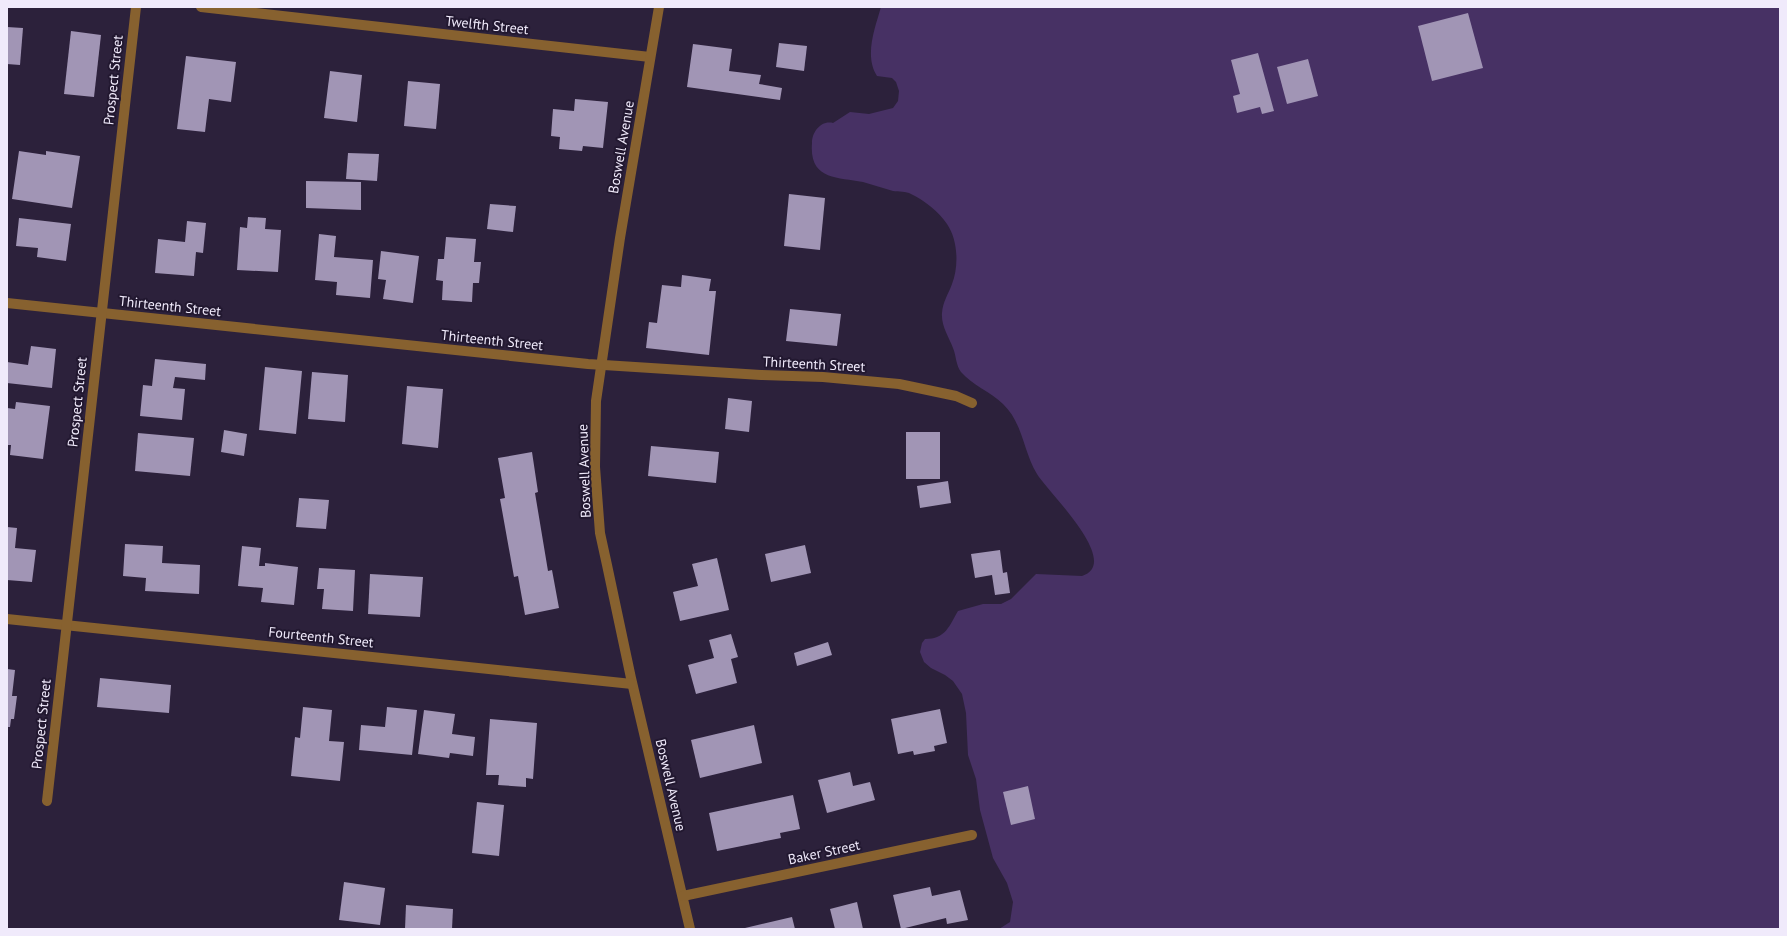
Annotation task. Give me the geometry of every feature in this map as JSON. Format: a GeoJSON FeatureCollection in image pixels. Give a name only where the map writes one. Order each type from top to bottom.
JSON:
{"type":"FeatureCollection","features":[{"type":"Feature","properties":{"kind":"street","name":"Prospect Street"},"geometry":{"type":"LineString","coordinates":[[47,801],[136,7]]}},
{"type":"Feature","properties":{"kind":"street","name":"Twelfth Street"},"geometry":{"type":"LineString","coordinates":[[201,7],[650,57]]}},
{"type":"Feature","properties":{"kind":"street","name":"Boswell Avenue"},"geometry":{"type":"LineString","coordinates":[[659,7],[620,238],[596,401],[595,432],[597,498],[602,540],[632,684],[690,929]]}},
{"type":"Feature","properties":{"kind":"street","name":"Thirteenth Street"},"geometry":{"type":"LineString","coordinates":[[7,303],[602,365],[761,375],[823,377],[899,384],[956,396],[972,403]]}},
{"type":"Feature","properties":{"kind":"street","name":"Fourteenth Street"},"geometry":{"type":"LineString","coordinates":[[7,619],[632,684]]}},
{"type":"Feature","properties":{"kind":"street","name":"Baker Street"},"geometry":{"type":"LineString","coordinates":[[683,896],[972,836]]}},
{"type":"Feature","properties":{"kind":"shaded area"},"geometry":{"type":"Polygon","coordinates":[[[881,7],[1780,7],[1780,929],[999,929],[1010,922],[1013,902],[1007,883],[993,858],[980,810],[976,779],[968,755],[966,713],[962,694],[953,681],[924,662],[920,652],[922,643],[925,639],[938,637],[946,631],[958,611],[983,604],[1001,604],[1011,599],[1036,574],[1082,576],[1092,569],[1094,557],[1079,526],[1037,474],[1032,465],[1019,428],[1010,412],[993,396],[965,377],[958,367],[942,318],[943,305],[952,284],[956,269],[955,245],[951,230],[947,224],[931,207],[909,193],[893,191],[863,182],[835,177],[820,170],[815,164],[812,155],[812,139],[815,131],[821,125],[825,123],[833,123],[850,112],[869,114],[893,108],[898,101],[899,91],[896,82],[892,78],[877,76],[871,60],[872,42],[881,7]]]}},
{"type":"Feature","properties":{"kind":"building"},"geometry":{"type":"Polygon","coordinates":[[[1468,13],[1483,68],[1432,81],[1418,26],[1468,13]]]}},
{"type":"Feature","properties":{"kind":"building"},"geometry":{"type":"Polygon","coordinates":[[[7,27],[23,28],[20,65],[7,64],[7,27]]]}},
{"type":"Feature","properties":{"kind":"building"},"geometry":{"type":"Polygon","coordinates":[[[71,31],[101,35],[94,97],[64,94],[71,31]]]}},
{"type":"Feature","properties":{"kind":"building"},"geometry":{"type":"Polygon","coordinates":[[[779,43],[807,46],[804,71],[776,67],[779,43]]]}},
{"type":"Feature","properties":{"kind":"building"},"geometry":{"type":"Polygon","coordinates":[[[693,44],[732,49],[729,71],[761,75],[759,84],[782,88],[780,100],[687,87],[693,44]]]}},
{"type":"Feature","properties":{"kind":"building"},"geometry":{"type":"Polygon","coordinates":[[[1258,53],[1274,111],[1262,114],[1260,107],[1237,113],[1233,96],[1240,94],[1231,60],[1258,53]]]}},
{"type":"Feature","properties":{"kind":"building"},"geometry":{"type":"Polygon","coordinates":[[[186,56],[236,62],[231,102],[209,99],[205,132],[177,129],[186,56]]]}},
{"type":"Feature","properties":{"kind":"building"},"geometry":{"type":"Polygon","coordinates":[[[1308,59],[1318,96],[1287,104],[1277,67],[1308,59]]]}},
{"type":"Feature","properties":{"kind":"building"},"geometry":{"type":"Polygon","coordinates":[[[330,71],[362,75],[357,122],[324,118],[330,71]]]}},
{"type":"Feature","properties":{"kind":"building"},"geometry":{"type":"Polygon","coordinates":[[[408,81],[440,84],[436,129],[404,126],[408,81]]]}},
{"type":"Feature","properties":{"kind":"building"},"geometry":{"type":"Polygon","coordinates":[[[575,99],[608,102],[603,148],[583,146],[582,151],[559,149],[560,137],[551,136],[553,109],[574,111],[575,99]]]}},
{"type":"Feature","properties":{"kind":"building"},"geometry":{"type":"Polygon","coordinates":[[[19,151],[46,155],[46,151],[80,156],[72,208],[12,199],[19,151]]]}},
{"type":"Feature","properties":{"kind":"building"},"geometry":{"type":"Polygon","coordinates":[[[348,153],[379,154],[377,181],[346,179],[348,153]]]}},
{"type":"Feature","properties":{"kind":"building"},"geometry":{"type":"Polygon","coordinates":[[[306,181],[361,182],[361,210],[306,208],[306,181]]]}},
{"type":"Feature","properties":{"kind":"building"},"geometry":{"type":"Polygon","coordinates":[[[789,194],[825,198],[820,250],[784,246],[789,194]]]}},
{"type":"Feature","properties":{"kind":"building"},"geometry":{"type":"Polygon","coordinates":[[[490,204],[516,206],[513,232],[487,229],[490,204]]]}},
{"type":"Feature","properties":{"kind":"building"},"geometry":{"type":"Polygon","coordinates":[[[248,217],[266,218],[265,229],[281,230],[278,272],[237,270],[240,227],[247,228],[248,217]]]}},
{"type":"Feature","properties":{"kind":"building"},"geometry":{"type":"Polygon","coordinates":[[[19,218],[71,224],[66,261],[37,257],[38,248],[16,246],[19,218]]]}},
{"type":"Feature","properties":{"kind":"building"},"geometry":{"type":"Polygon","coordinates":[[[187,221],[206,223],[203,253],[196,252],[194,276],[155,273],[158,239],[185,242],[187,221]]]}},
{"type":"Feature","properties":{"kind":"building"},"geometry":{"type":"Polygon","coordinates":[[[319,234],[336,236],[334,257],[373,260],[370,298],[336,295],[337,282],[315,280],[319,234]]]}},
{"type":"Feature","properties":{"kind":"building"},"geometry":{"type":"Polygon","coordinates":[[[446,237],[476,239],[474,262],[481,262],[479,283],[473,283],[472,302],[442,300],[443,281],[436,280],[438,259],[444,259],[446,237]]]}},
{"type":"Feature","properties":{"kind":"building"},"geometry":{"type":"Polygon","coordinates":[[[381,251],[419,256],[413,303],[383,299],[386,280],[378,279],[381,251]]]}},
{"type":"Feature","properties":{"kind":"building"},"geometry":{"type":"Polygon","coordinates":[[[682,275],[711,279],[709,291],[716,291],[709,355],[646,348],[649,322],[657,323],[662,285],[681,287],[682,275]]]}},
{"type":"Feature","properties":{"kind":"building"},"geometry":{"type":"Polygon","coordinates":[[[790,309],[841,314],[837,346],[786,341],[790,309]]]}},
{"type":"Feature","properties":{"kind":"building"},"geometry":{"type":"Polygon","coordinates":[[[31,346],[56,349],[52,388],[7,383],[7,362],[28,365],[31,346]]]}},
{"type":"Feature","properties":{"kind":"building"},"geometry":{"type":"Polygon","coordinates":[[[155,359],[206,364],[205,380],[175,377],[173,388],[185,389],[182,420],[140,416],[143,385],[152,386],[155,359]]]}},
{"type":"Feature","properties":{"kind":"building"},"geometry":{"type":"Polygon","coordinates":[[[265,367],[302,371],[296,434],[259,430],[265,367]]]}},
{"type":"Feature","properties":{"kind":"building"},"geometry":{"type":"Polygon","coordinates":[[[312,372],[348,375],[345,422],[308,419],[312,372]]]}},
{"type":"Feature","properties":{"kind":"building"},"geometry":{"type":"Polygon","coordinates":[[[407,386],[443,389],[438,448],[402,444],[407,386]]]}},
{"type":"Feature","properties":{"kind":"building"},"geometry":{"type":"Polygon","coordinates":[[[728,398],[752,401],[749,432],[725,429],[728,398]]]}},
{"type":"Feature","properties":{"kind":"building"},"geometry":{"type":"Polygon","coordinates":[[[16,402],[50,406],[43,459],[10,455],[11,445],[7,445],[7,408],[15,409],[16,402]]]}},
{"type":"Feature","properties":{"kind":"building"},"geometry":{"type":"Polygon","coordinates":[[[224,430],[247,434],[244,456],[221,452],[224,430]]]}},
{"type":"Feature","properties":{"kind":"building"},"geometry":{"type":"Polygon","coordinates":[[[906,432],[940,432],[940,479],[906,479],[906,432]]]}},
{"type":"Feature","properties":{"kind":"building"},"geometry":{"type":"Polygon","coordinates":[[[138,433],[194,438],[190,476],[135,471],[138,433]]]}},
{"type":"Feature","properties":{"kind":"building"},"geometry":{"type":"Polygon","coordinates":[[[651,446],[719,452],[716,483],[648,476],[651,446]]]}},
{"type":"Feature","properties":{"kind":"building"},"geometry":{"type":"Polygon","coordinates":[[[532,452],[538,492],[535,493],[548,571],[552,570],[559,608],[525,615],[518,576],[514,577],[500,499],[505,498],[498,458],[532,452]]]}},
{"type":"Feature","properties":{"kind":"building"},"geometry":{"type":"Polygon","coordinates":[[[948,481],[951,503],[920,508],[917,486],[948,481]]]}},
{"type":"Feature","properties":{"kind":"building"},"geometry":{"type":"Polygon","coordinates":[[[299,498],[329,500],[326,529],[296,527],[299,498]]]}},
{"type":"Feature","properties":{"kind":"building"},"geometry":{"type":"Polygon","coordinates":[[[7,527],[17,528],[15,548],[36,550],[32,582],[7,580],[7,527]]]}},
{"type":"Feature","properties":{"kind":"building"},"geometry":{"type":"Polygon","coordinates":[[[125,544],[163,546],[162,563],[200,565],[199,594],[145,591],[146,578],[123,576],[125,544]]]}},
{"type":"Feature","properties":{"kind":"building"},"geometry":{"type":"Polygon","coordinates":[[[805,545],[811,573],[771,582],[765,554],[805,545]]]}},
{"type":"Feature","properties":{"kind":"building"},"geometry":{"type":"Polygon","coordinates":[[[242,546],[261,548],[259,566],[265,566],[265,563],[298,567],[294,605],[261,602],[263,588],[238,586],[242,546]]]}},
{"type":"Feature","properties":{"kind":"building"},"geometry":{"type":"Polygon","coordinates":[[[1000,550],[1003,573],[1007,572],[1010,593],[995,595],[992,575],[975,578],[971,554],[1000,550]]]}},
{"type":"Feature","properties":{"kind":"building"},"geometry":{"type":"Polygon","coordinates":[[[717,558],[729,610],[680,621],[673,592],[698,586],[692,564],[717,558]]]}},
{"type":"Feature","properties":{"kind":"building"},"geometry":{"type":"Polygon","coordinates":[[[319,568],[355,570],[353,611],[322,609],[324,589],[317,589],[319,568]]]}},
{"type":"Feature","properties":{"kind":"building"},"geometry":{"type":"Polygon","coordinates":[[[370,574],[423,577],[420,617],[368,614],[370,574]]]}},
{"type":"Feature","properties":{"kind":"building"},"geometry":{"type":"Polygon","coordinates":[[[731,634],[738,657],[731,659],[737,683],[696,694],[688,665],[714,658],[709,640],[731,634]]]}},
{"type":"Feature","properties":{"kind":"building"},"geometry":{"type":"Polygon","coordinates":[[[828,642],[832,655],[797,666],[794,653],[828,642]]]}},
{"type":"Feature","properties":{"kind":"building"},"geometry":{"type":"Polygon","coordinates":[[[7,669],[15,670],[12,696],[17,696],[14,719],[11,719],[10,727],[7,727],[7,669]]]}},
{"type":"Feature","properties":{"kind":"building"},"geometry":{"type":"Polygon","coordinates":[[[100,678],[171,685],[169,713],[97,707],[100,678]]]}},
{"type":"Feature","properties":{"kind":"building"},"geometry":{"type":"Polygon","coordinates":[[[303,707],[332,710],[329,741],[344,742],[340,781],[291,776],[295,737],[300,738],[303,707]]]}},
{"type":"Feature","properties":{"kind":"building"},"geometry":{"type":"Polygon","coordinates":[[[387,707],[417,710],[412,755],[359,750],[361,725],[385,727],[387,707]]]}},
{"type":"Feature","properties":{"kind":"building"},"geometry":{"type":"Polygon","coordinates":[[[940,709],[947,743],[934,746],[935,751],[914,755],[913,751],[898,754],[891,719],[940,709]]]}},
{"type":"Feature","properties":{"kind":"building"},"geometry":{"type":"Polygon","coordinates":[[[424,710],[455,714],[452,734],[475,737],[473,756],[450,753],[449,758],[418,754],[424,710]]]}},
{"type":"Feature","properties":{"kind":"building"},"geometry":{"type":"Polygon","coordinates":[[[490,719],[537,723],[533,779],[526,778],[526,787],[498,785],[499,775],[486,775],[490,719]]]}},
{"type":"Feature","properties":{"kind":"building"},"geometry":{"type":"Polygon","coordinates":[[[754,725],[762,763],[700,778],[691,740],[754,725]]]}},
{"type":"Feature","properties":{"kind":"building"},"geometry":{"type":"Polygon","coordinates":[[[850,772],[853,786],[870,782],[875,800],[827,813],[818,780],[850,772]]]}},
{"type":"Feature","properties":{"kind":"building"},"geometry":{"type":"Polygon","coordinates":[[[1028,786],[1035,819],[1011,825],[1003,792],[1028,786]]]}},
{"type":"Feature","properties":{"kind":"building"},"geometry":{"type":"Polygon","coordinates":[[[793,795],[800,829],[780,833],[781,838],[717,851],[709,813],[793,795]]]}},
{"type":"Feature","properties":{"kind":"building"},"geometry":{"type":"Polygon","coordinates":[[[477,802],[504,805],[499,856],[472,853],[477,802]]]}},
{"type":"Feature","properties":{"kind":"building"},"geometry":{"type":"Polygon","coordinates":[[[344,882],[385,888],[380,925],[339,920],[344,882]]]}},
{"type":"Feature","properties":{"kind":"building"},"geometry":{"type":"Polygon","coordinates":[[[930,887],[932,896],[960,890],[968,920],[947,924],[946,918],[901,929],[893,895],[930,887]]]}},
{"type":"Feature","properties":{"kind":"building"},"geometry":{"type":"Polygon","coordinates":[[[857,902],[863,929],[835,929],[830,909],[857,902]]]}},
{"type":"Feature","properties":{"kind":"building"},"geometry":{"type":"Polygon","coordinates":[[[406,905],[453,909],[452,929],[405,929],[406,905]]]}},
{"type":"Feature","properties":{"kind":"building"},"geometry":{"type":"Polygon","coordinates":[[[792,917],[795,929],[745,929],[745,928],[792,917]]]}}]}
